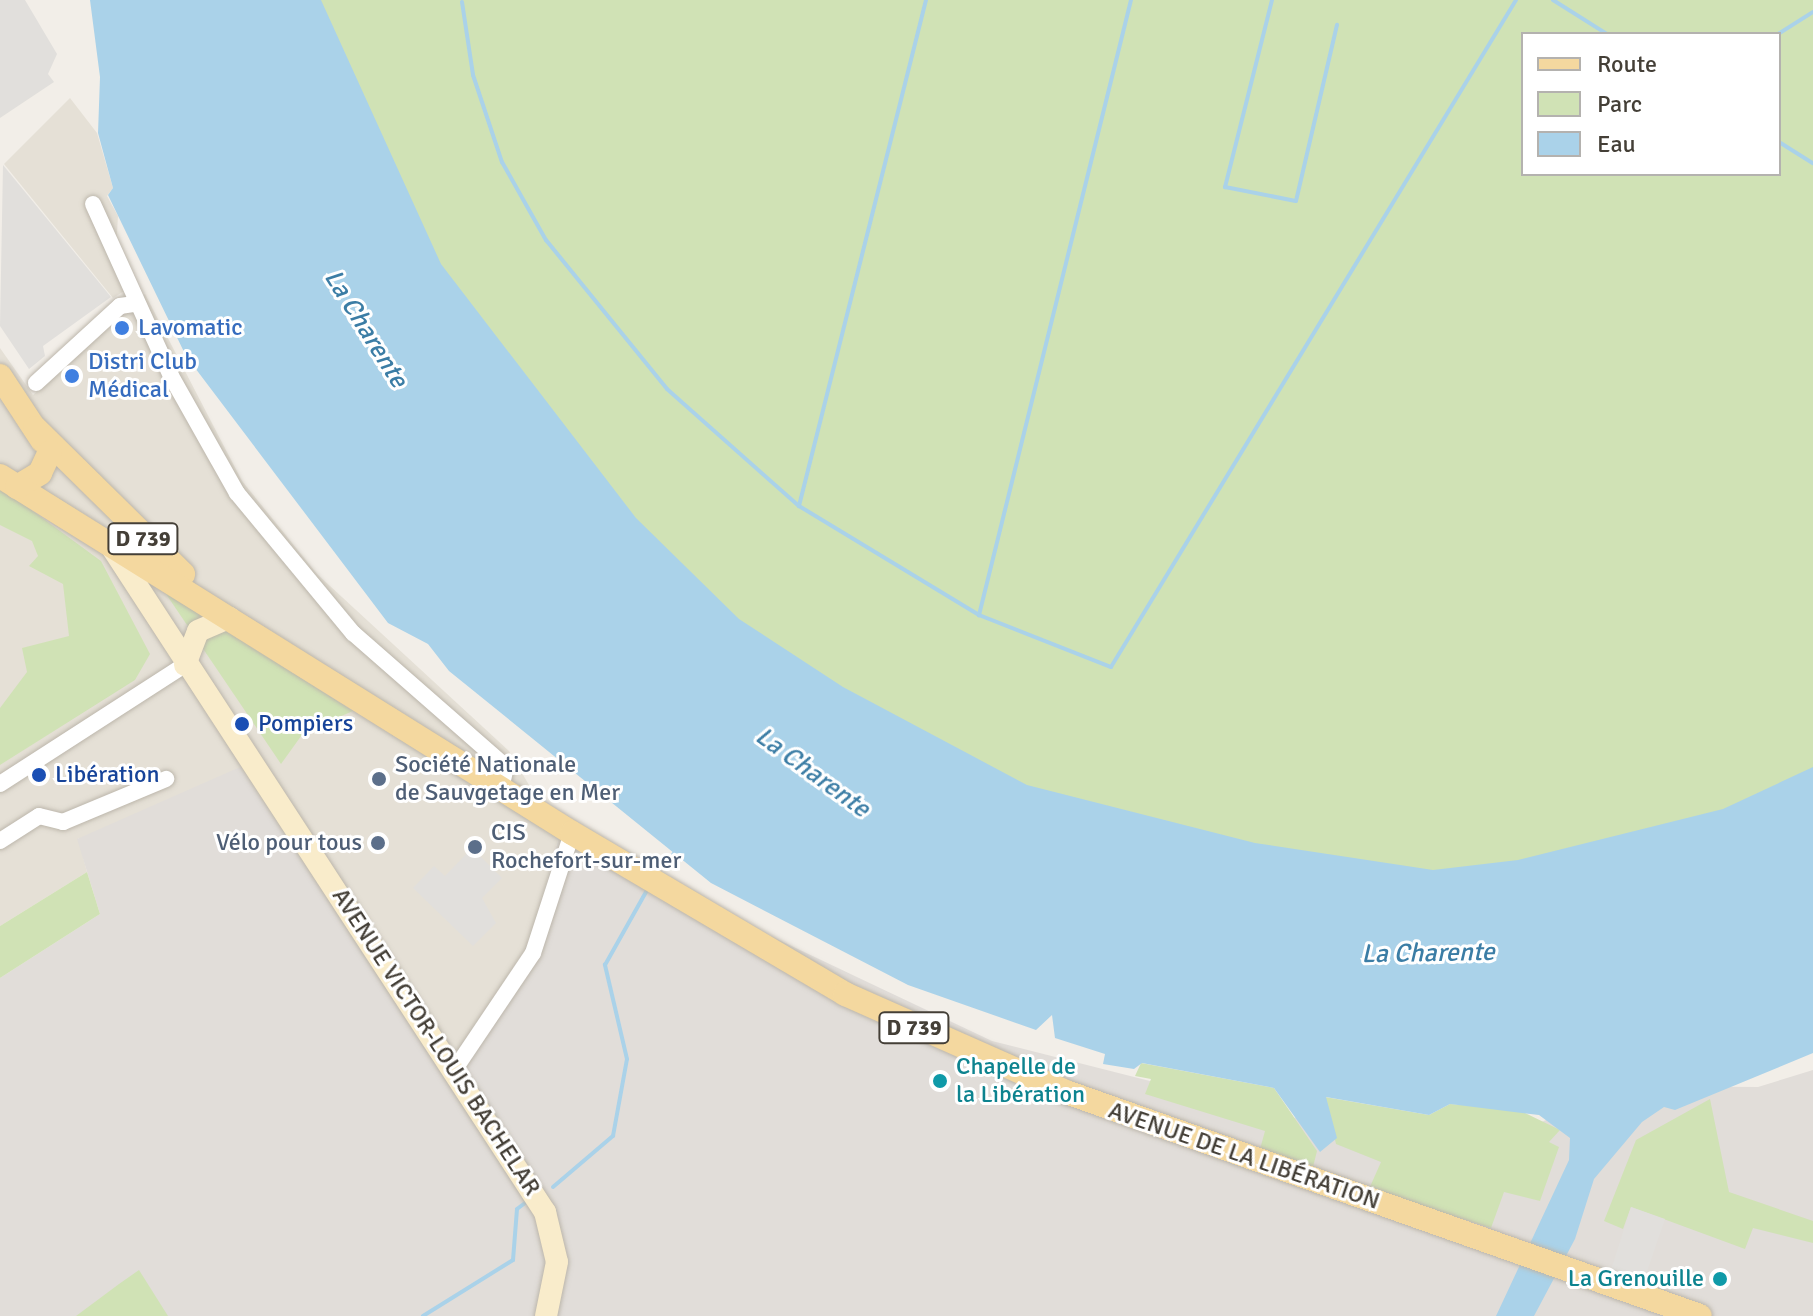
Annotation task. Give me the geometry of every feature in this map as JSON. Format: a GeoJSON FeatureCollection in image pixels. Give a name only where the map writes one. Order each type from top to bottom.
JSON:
{"type":"FeatureCollection","features":[{"type":"Feature","properties":{"kind":"main road","name":"D 739"},"geometry":{"type":"LineString","coordinates":[[0,376],[109,543]]}},
{"type":"Feature","properties":{"kind":"main road","name":"D 739"},"geometry":{"type":"LineString","coordinates":[[35,428],[167,562],[263,639]]}},
{"type":"Feature","properties":{"kind":"main road","name":"D 739"},"geometry":{"type":"LineString","coordinates":[[9,482],[40,473],[50,452]]}},
{"type":"Feature","properties":{"kind":"main road","name":"D 739"},"geometry":{"type":"LineString","coordinates":[[9,482],[109,543]]}},
{"type":"Feature","properties":{"kind":"main road","name":"AVENUE DE LA LIBÉRATION"},"geometry":{"type":"LineString","coordinates":[[109,543],[572,833],[773,954],[921,1031],[1066,1092],[1700,1316]]}},
{"type":"Feature","properties":{"kind":"main road","name":"AVENUE VICTOR-LOUIS BACHELAR"},"geometry":{"type":"LineString","coordinates":[[109,543],[185,665],[545,1212],[557,1262],[546,1316]]}},
{"type":"Feature","properties":{"kind":"main road"},"geometry":{"type":"LineString","coordinates":[[185,665],[198,631],[229,618]]}},
{"type":"Feature","properties":{"kind":"street"},"geometry":{"type":"LineString","coordinates":[[93,204],[135,304],[237,493],[353,633],[506,767],[501,788]]}},
{"type":"Feature","properties":{"kind":"street"},"geometry":{"type":"LineString","coordinates":[[36,383],[120,306],[135,304]]}},
{"type":"Feature","properties":{"kind":"street"},"geometry":{"type":"LineString","coordinates":[[0,784],[185,665]]}},
{"type":"Feature","properties":{"kind":"street"},"geometry":{"type":"LineString","coordinates":[[0,841],[39,816],[63,822],[166,779]]}},
{"type":"Feature","properties":{"kind":"street"},"geometry":{"type":"LineString","coordinates":[[453,1072],[533,953],[572,833]]}},
{"type":"Feature","properties":{"kind":"shaded area"},"geometry":{"type":"Polygon","coordinates":[[[0,0],[25,0],[57,54],[48,74],[54,82],[0,118],[0,0]]]}},
{"type":"Feature","properties":{"kind":"shaded area"},"geometry":{"type":"Polygon","coordinates":[[[70,98],[97,133],[113,188],[107,196],[118,216],[116,250],[132,286],[113,298],[4,164],[70,98]]]}},
{"type":"Feature","properties":{"kind":"shaded area"},"geometry":{"type":"Polygon","coordinates":[[[3,165],[111,297],[43,346],[45,356],[29,369],[0,326],[3,165]]]}},
{"type":"Feature","properties":{"kind":"shaded area"},"geometry":{"type":"Polygon","coordinates":[[[145,294],[242,481],[317,574],[509,751],[559,836],[531,941],[442,1074],[78,838],[87,872],[0,926],[0,348],[33,395],[145,294]]]}},
{"type":"Feature","properties":{"kind":"shaded area"},"geometry":{"type":"Polygon","coordinates":[[[240,767],[442,1074],[531,942],[559,836],[992,1041],[1453,1158],[1630,1086],[1758,1087],[1813,1070],[1813,1316],[0,1316],[0,978],[100,914],[77,839],[240,767]]]}},
{"type":"Feature","properties":{"kind":"shaded area"},"geometry":{"type":"Polygon","coordinates":[[[472,848],[502,878],[482,898],[496,923],[473,946],[413,888],[434,866],[445,876],[472,848]]]}},
{"type":"Feature","properties":{"kind":"shaded area"},"geometry":{"type":"Polygon","coordinates":[[[1631,1207],[1665,1219],[1644,1280],[1611,1270],[1631,1207]]]}},
{"type":"Feature","properties":{"kind":"green space"},"geometry":{"type":"Polygon","coordinates":[[[313,0],[1813,0],[1813,792],[1490,900],[914,790],[393,291],[313,0]]]}},
{"type":"Feature","properties":{"kind":"green space"},"geometry":{"type":"Polygon","coordinates":[[[0,487],[101,561],[150,654],[135,680],[0,765],[0,708],[27,672],[22,648],[69,636],[63,584],[29,566],[38,556],[32,541],[0,525],[0,487]]]}},
{"type":"Feature","properties":{"kind":"green space"},"geometry":{"type":"Polygon","coordinates":[[[164,591],[353,711],[304,732],[281,764],[164,591]]]}},
{"type":"Feature","properties":{"kind":"green space"},"geometry":{"type":"Polygon","coordinates":[[[87,872],[100,914],[0,978],[0,926],[87,872]]]}},
{"type":"Feature","properties":{"kind":"green space"},"geometry":{"type":"Polygon","coordinates":[[[1141,1063],[1274,1088],[1317,1151],[1313,1167],[1260,1149],[1265,1131],[1145,1094],[1151,1079],[1135,1076],[1141,1063]]]}},
{"type":"Feature","properties":{"kind":"green space"},"geometry":{"type":"Polygon","coordinates":[[[1325,1097],[1429,1115],[1450,1104],[1517,1109],[1560,1130],[1549,1142],[1559,1147],[1540,1201],[1504,1192],[1491,1228],[1369,1189],[1381,1162],[1336,1144],[1325,1097]]]}},
{"type":"Feature","properties":{"kind":"green space"},"geometry":{"type":"Polygon","coordinates":[[[1710,1099],[1729,1192],[1813,1221],[1813,1243],[1753,1228],[1745,1249],[1631,1207],[1623,1229],[1604,1221],[1636,1140],[1710,1099]]]}},
{"type":"Feature","properties":{"kind":"green space"},"geometry":{"type":"Polygon","coordinates":[[[139,1270],[168,1316],[76,1316],[119,1284],[139,1270]]]}},
{"type":"Feature","properties":{"kind":"water","name":"La Charente"},"geometry":{"type":"Polygon","coordinates":[[[90,0],[321,0],[441,264],[636,518],[739,619],[843,687],[1027,785],[1255,843],[1433,870],[1518,860],[1723,809],[1813,767],[1813,1053],[1675,1110],[1664,1107],[1642,1122],[1594,1179],[1575,1239],[1534,1316],[1496,1316],[1569,1160],[1570,1138],[1539,1115],[1450,1104],[1429,1115],[1326,1097],[1337,1138],[1320,1152],[1274,1088],[1142,1063],[1134,1069],[1103,1064],[1105,1054],[1055,1038],[1052,1015],[1036,1030],[908,985],[711,883],[449,671],[428,644],[388,623],[186,356],[108,195],[113,188],[98,133],[100,77],[90,0]]]}},
{"type":"Feature","properties":{"kind":"waterway"},"geometry":{"type":"LineString","coordinates":[[926,0],[799,506],[979,615]]}},
{"type":"Feature","properties":{"kind":"waterway"},"geometry":{"type":"LineString","coordinates":[[1131,0],[979,615],[1111,667],[1516,0]]}},
{"type":"Feature","properties":{"kind":"waterway"},"geometry":{"type":"LineString","coordinates":[[1272,0],[1225,187],[1296,201],[1337,25]]}},
{"type":"Feature","properties":{"kind":"waterway"},"geometry":{"type":"LineString","coordinates":[[1553,0],[1604,32]]}},
{"type":"Feature","properties":{"kind":"waterway"},"geometry":{"type":"LineString","coordinates":[[462,2],[473,75],[502,162],[546,240],[667,389],[799,506]]}},
{"type":"Feature","properties":{"kind":"waterway"},"geometry":{"type":"LineString","coordinates":[[1781,32],[1813,12]]}},
{"type":"Feature","properties":{"kind":"waterway"},"geometry":{"type":"LineString","coordinates":[[1781,143],[1813,163]]}},
{"type":"Feature","properties":{"kind":"waterway"},"geometry":{"type":"LineString","coordinates":[[667,863],[675,852]]}},
{"type":"Feature","properties":{"kind":"waterway"},"geometry":{"type":"LineString","coordinates":[[553,1187],[613,1136],[627,1059],[605,965],[646,892]]}},
{"type":"Feature","properties":{"kind":"waterway"},"geometry":{"type":"LineString","coordinates":[[423,1316],[513,1260],[517,1209],[525,1203]]}},
{"type":"Feature","properties":{"kind":"place","name":"Lavomatic"},"geometry":{"type":"Point","coordinates":[122,328]}},
{"type":"Feature","properties":{"kind":"place","name":"Distri Club Médical"},"geometry":{"type":"Point","coordinates":[72,376]}},
{"type":"Feature","properties":{"kind":"place","name":"Pompiers"},"geometry":{"type":"Point","coordinates":[242,724]}},
{"type":"Feature","properties":{"kind":"place","name":"Libération"},"geometry":{"type":"Point","coordinates":[39,775]}},
{"type":"Feature","properties":{"kind":"place","name":"Société Nationale de Sauvgetage en Mer"},"geometry":{"type":"Point","coordinates":[379,779]}},
{"type":"Feature","properties":{"kind":"place","name":"Vélo pour tous"},"geometry":{"type":"Point","coordinates":[378,843]}},
{"type":"Feature","properties":{"kind":"place","name":"CIS Rochefort-sur-mer"},"geometry":{"type":"Point","coordinates":[475,847]}},
{"type":"Feature","properties":{"kind":"place","name":"Chapelle de la Libération"},"geometry":{"type":"Point","coordinates":[940,1081]}},
{"type":"Feature","properties":{"kind":"place","name":"La Grenouille"},"geometry":{"type":"Point","coordinates":[1720,1279]}}]}
